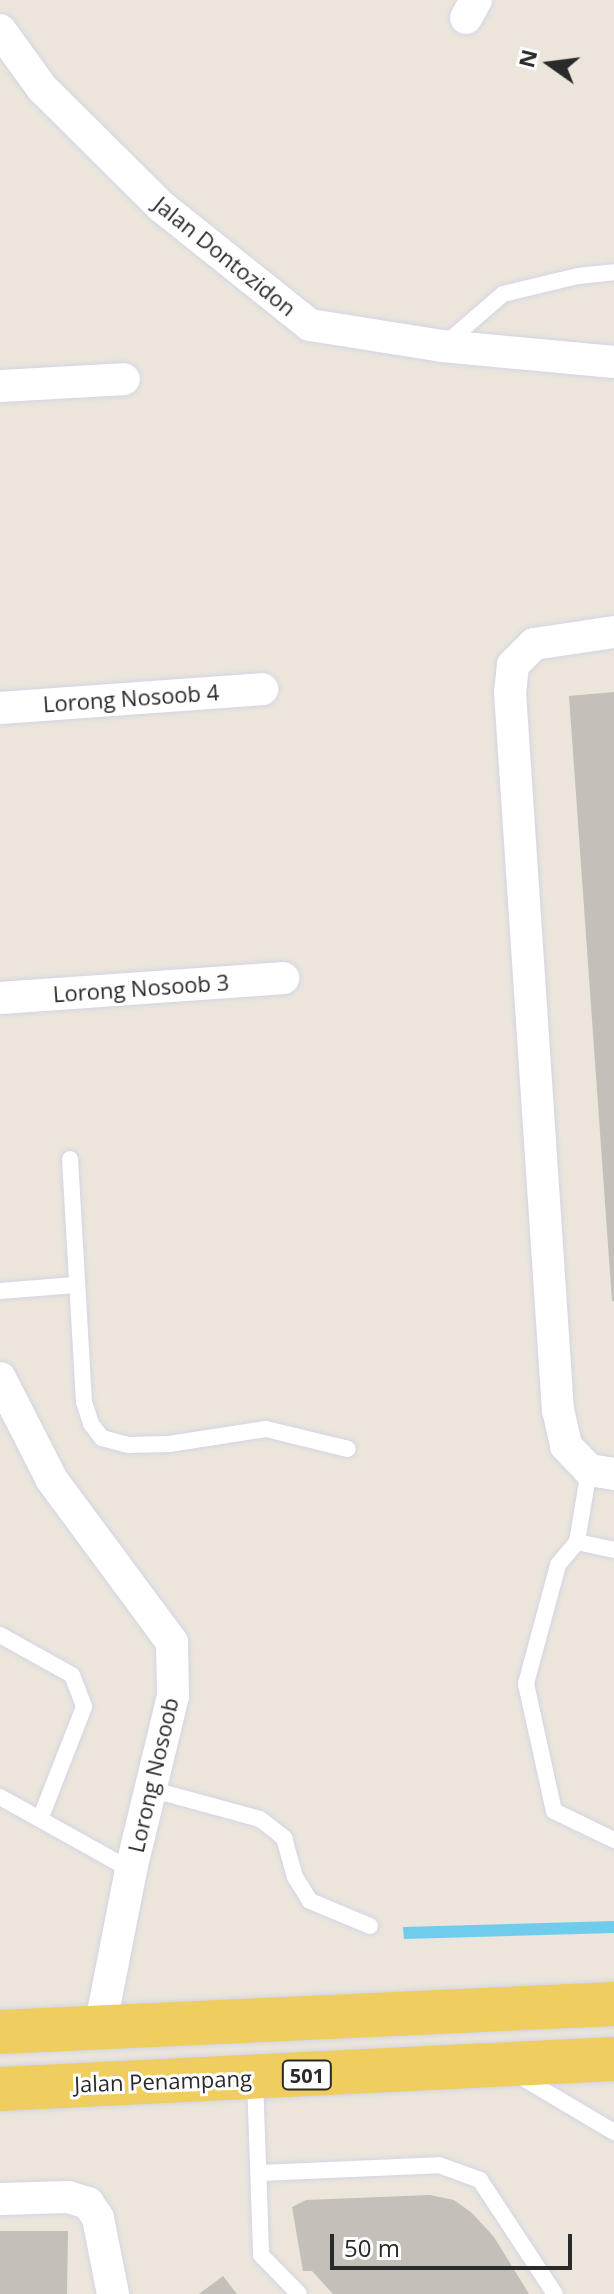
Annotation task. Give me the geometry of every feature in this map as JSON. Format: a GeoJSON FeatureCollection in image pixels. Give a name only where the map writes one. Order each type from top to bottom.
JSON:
{"type":"FeatureCollection","features":[{"type":"Feature","properties":{"kind":"main road"},"geometry":{"type":"LineString","coordinates":[[0,2032],[566,2006],[614,2001]]}},
{"type":"Feature","properties":{"kind":"main road","name":"Jalan Penampang"},"geometry":{"type":"LineString","coordinates":[[0,2089],[614,2059]]}},
{"type":"Feature","properties":{"kind":"street","name":"Jalan Dontozidon"},"geometry":{"type":"LineString","coordinates":[[0,30],[42,88],[162,207],[310,325],[442,346],[614,362]]}},
{"type":"Feature","properties":{"kind":"street"},"geometry":{"type":"LineString","coordinates":[[0,386],[124,379]]}},
{"type":"Feature","properties":{"kind":"street"},"geometry":{"type":"LineString","coordinates":[[601,1472],[566,1446],[558,1410],[510,692],[513,665],[534,644],[614,632]]}},
{"type":"Feature","properties":{"kind":"street","name":"Lorong Nosoob 4"},"geometry":{"type":"LineString","coordinates":[[0,708],[262,689]]}},
{"type":"Feature","properties":{"kind":"street","name":"Lorong Nosoob 3"},"geometry":{"type":"LineString","coordinates":[[0,998],[283,978]]}},
{"type":"Feature","properties":{"kind":"street","name":"Lorong Nosoob"},"geometry":{"type":"LineString","coordinates":[[0,1378],[52,1480],[172,1642],[173,1696],[131,1870],[100,2028]]}},
{"type":"Feature","properties":{"kind":"street"},"geometry":{"type":"LineString","coordinates":[[0,2199],[68,2197],[88,2203],[98,2218],[113,2294]]}},
{"type":"Feature","properties":{"kind":"lane"},"geometry":{"type":"LineString","coordinates":[[442,346],[503,294],[578,276],[614,272]]}},
{"type":"Feature","properties":{"kind":"lane"},"geometry":{"type":"LineString","coordinates":[[70,1159],[84,1402],[91,1424],[102,1438],[129,1445],[169,1444],[266,1429],[348,1449]]}},
{"type":"Feature","properties":{"kind":"lane"},"geometry":{"type":"LineString","coordinates":[[0,1291],[75,1285]]}},
{"type":"Feature","properties":{"kind":"lane"},"geometry":{"type":"LineString","coordinates":[[601,1472],[577,1542],[558,1565],[526,1684],[554,1811],[614,1840]]}},
{"type":"Feature","properties":{"kind":"lane"},"geometry":{"type":"LineString","coordinates":[[577,1542],[614,1550]]}},
{"type":"Feature","properties":{"kind":"lane"},"geometry":{"type":"LineString","coordinates":[[0,1635],[72,1675],[84,1707],[40,1819]]}},
{"type":"Feature","properties":{"kind":"lane"},"geometry":{"type":"LineString","coordinates":[[150,1789],[260,1819],[284,1838],[295,1877],[310,1901],[370,1926]]}},
{"type":"Feature","properties":{"kind":"lane"},"geometry":{"type":"LineString","coordinates":[[0,1797],[131,1870]]}},
{"type":"Feature","properties":{"kind":"lane"},"geometry":{"type":"LineString","coordinates":[[502,2065],[614,2132]]}},
{"type":"Feature","properties":{"kind":"lane"},"geometry":{"type":"LineString","coordinates":[[255,2078],[261,2255],[299,2294]]}},
{"type":"Feature","properties":{"kind":"lane"},"geometry":{"type":"LineString","coordinates":[[259,2173],[439,2165],[480,2180],[555,2294]]}},
{"type":"Feature","properties":{"kind":"water"},"geometry":{"type":"Polygon","coordinates":[[[614,1921],[614,1933],[404,1939],[403,1927],[614,1921]]]}},
{"type":"Feature","properties":{"kind":"building"},"geometry":{"type":"Polygon","coordinates":[[[614,692],[614,1301],[612,1301],[569,696],[614,692]]]}},
{"type":"Feature","properties":{"kind":"building"},"geometry":{"type":"Polygon","coordinates":[[[430,2195],[454,2200],[472,2213],[494,2237],[529,2294],[333,2294],[312,2271],[303,2271],[292,2207],[306,2200],[430,2195]]]}},
{"type":"Feature","properties":{"kind":"building"},"geometry":{"type":"Polygon","coordinates":[[[0,2231],[68,2231],[67,2294],[0,2294],[0,2231]]]}},
{"type":"Feature","properties":{"kind":"building"},"geometry":{"type":"Polygon","coordinates":[[[223,2276],[237,2294],[199,2294],[223,2276]]]}}]}
